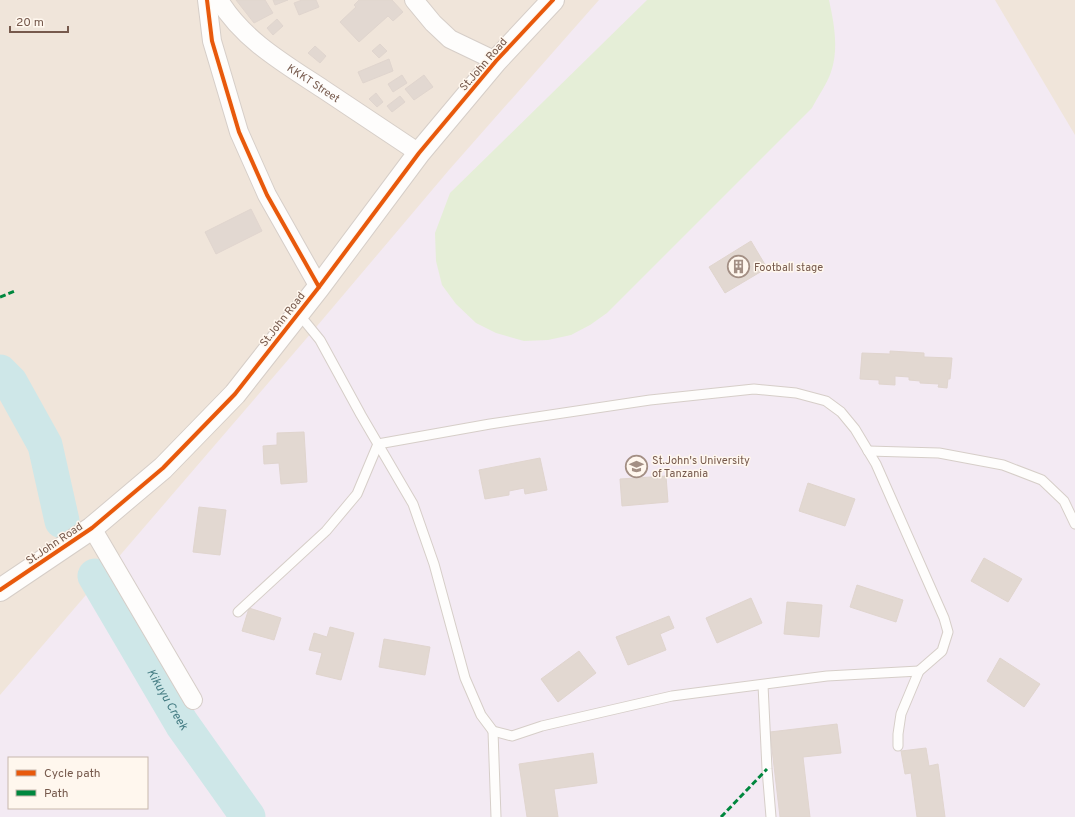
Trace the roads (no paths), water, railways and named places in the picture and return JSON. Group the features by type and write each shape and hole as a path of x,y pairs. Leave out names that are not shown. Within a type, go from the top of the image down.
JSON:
{"street":[{"path":"207,0 212,41 239,132 267,195 319,287"},
{"name":"KKKT Street","path":"219,0 224,9 247,36 276,58 419,153"},
{"path":"414,0 433,23 450,39 496,61"},
{"name":"St.John Road","path":"0,590 92,528 163,468 234,394 319,287 419,153 496,61 553,0"},
{"path":"92,528 193,700"}],"lane":[{"path":"298,313 320,340 413,504 434,564 465,678 481,715 493,731 496,817"},
{"path":"378,444 490,424 643,401 754,389 796,393 826,401 841,412 855,429 876,464 944,618 948,632 942,651 919,671 901,714 898,746"},
{"path":"238,612 326,531 356,494 378,444"},
{"path":"868,451 939,453 1003,465 1042,480 1064,501 1075,524"},
{"path":"493,731 512,736 542,726 672,696 827,676 919,671"},
{"path":"763,685 771,817"}],"waterway":[{"name":"Kikuyu Creek","path":"0,372 10,382 45,445 62,521"},
{"name":"Kikuyu Creek","path":"95,576 182,724 248,817"}],"place":[{"name":"Football stage","path":"738,267"},
{"name":"St.John's University of Tanzania","path":"636,466"}]}
